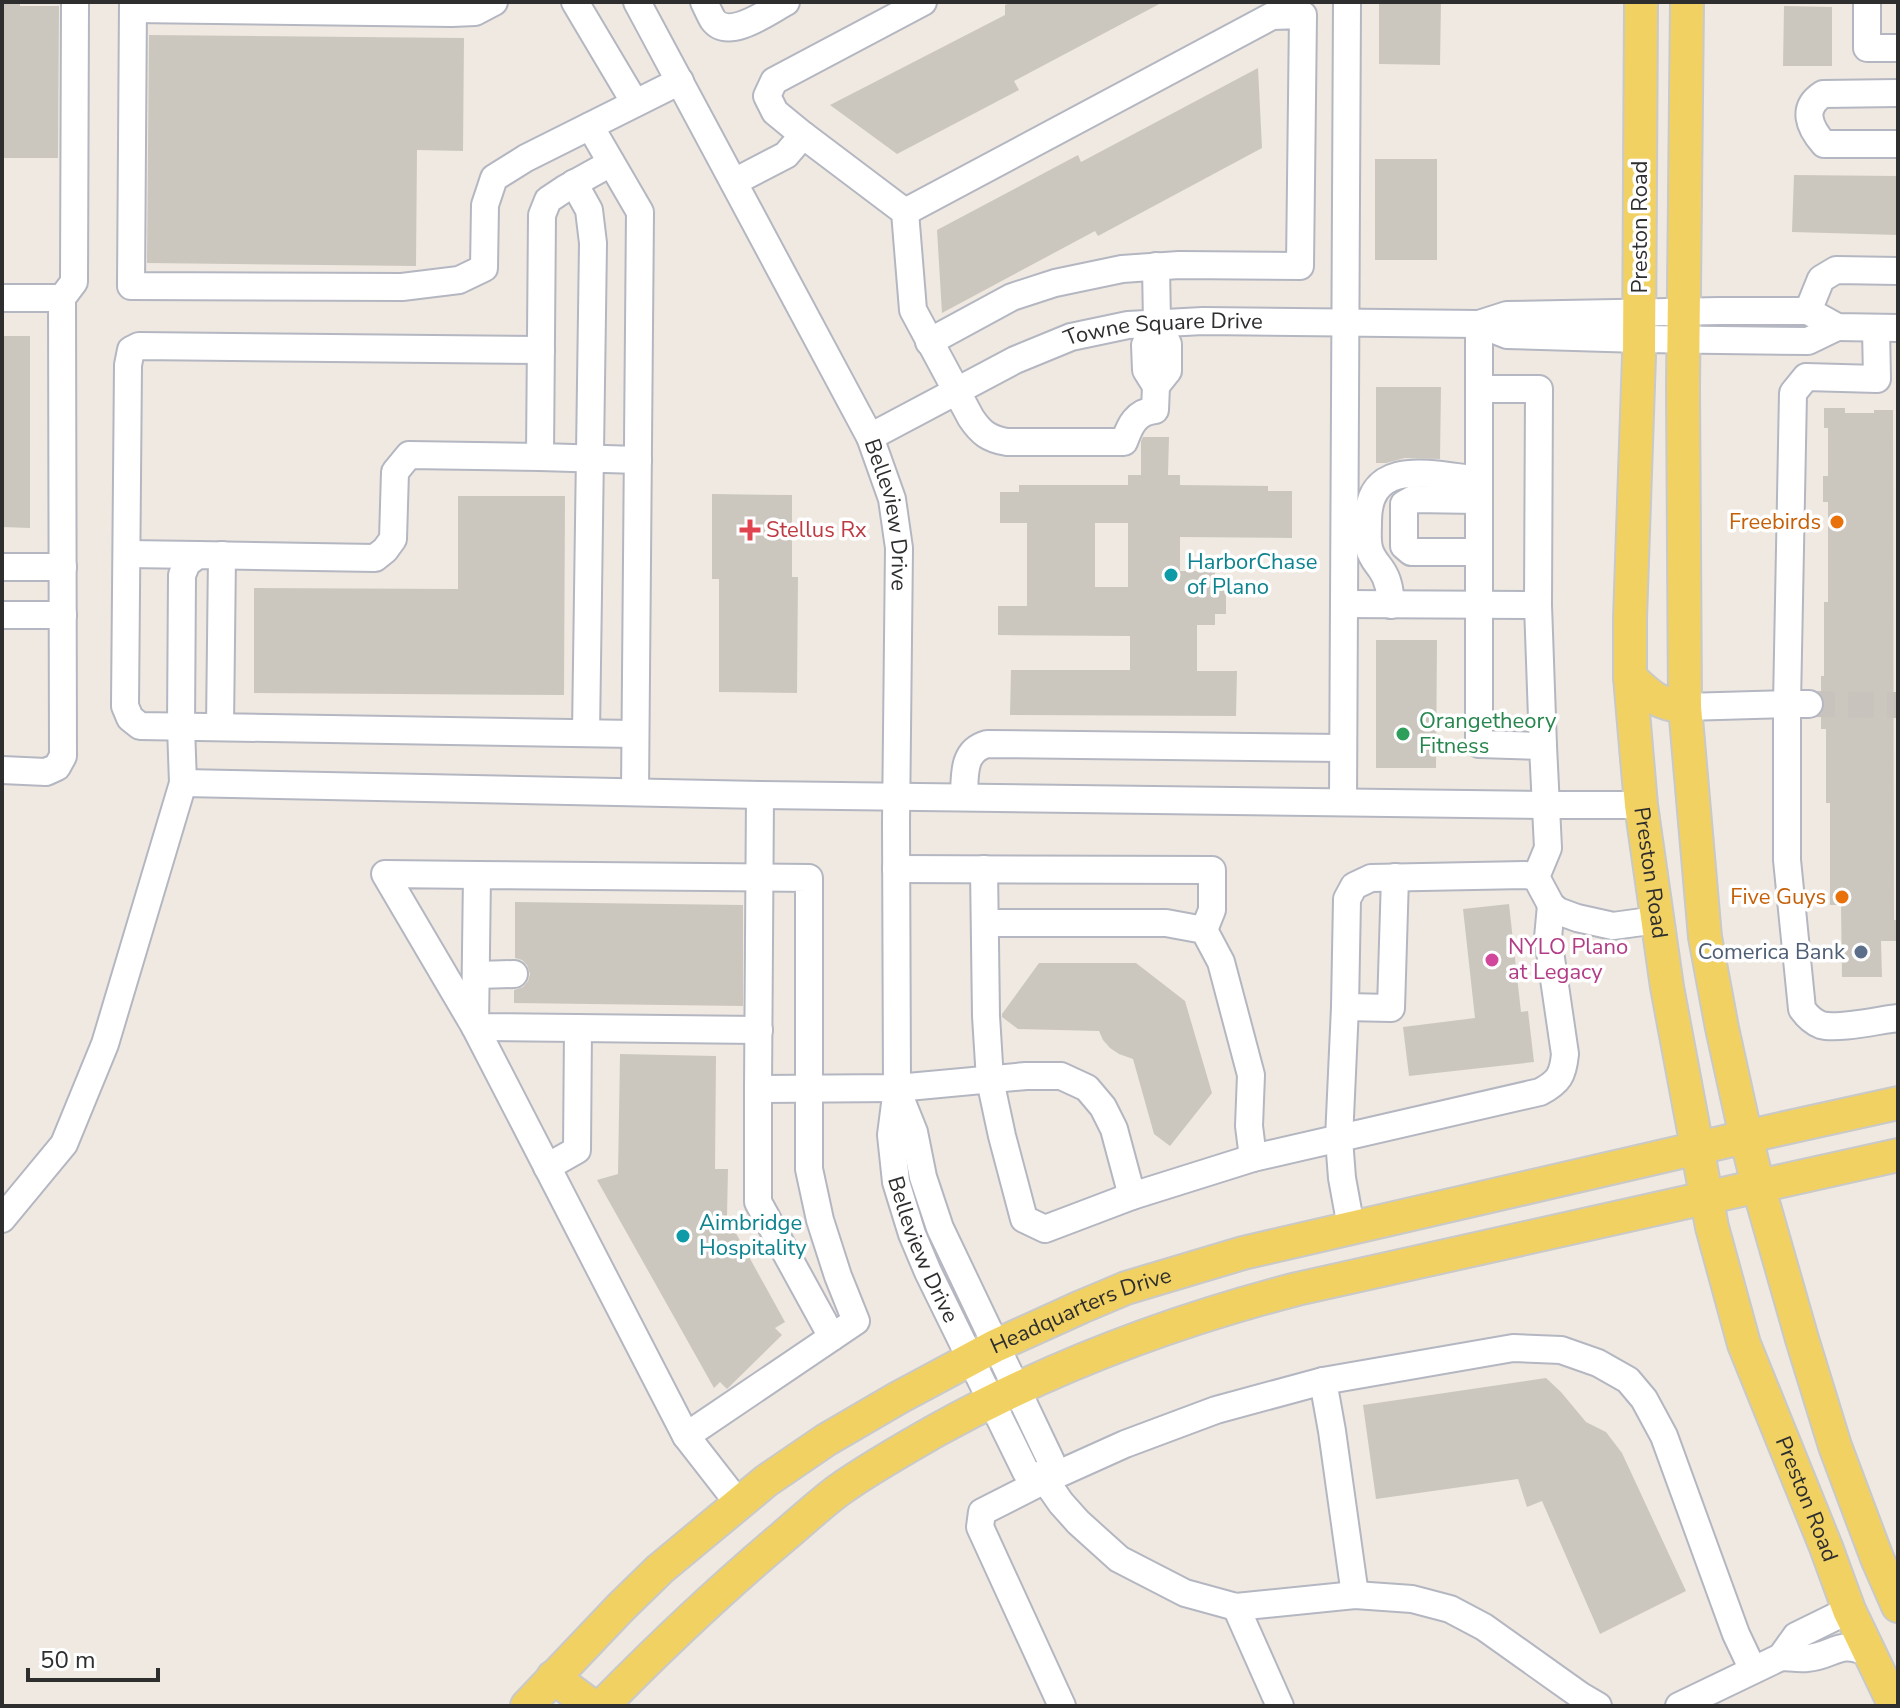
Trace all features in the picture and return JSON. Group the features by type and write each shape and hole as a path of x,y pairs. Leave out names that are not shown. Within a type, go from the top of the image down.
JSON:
{"main road":[{"name":"Preston Road","path":"1641,2 1640,325 1630,677 1641,805 1657,920 1712,1227 1744,1344 1849,1610 1895,1706"},
{"name":"Preston Road","path":"1687,2 1683,326 1685,707 1705,937 1746,1137 1820,1402 1887,1554 1898,1606"},
{"path":"1630,677 1650,696 1666,705 1685,707"},
{"name":"Headquarters Drive","path":"527,1706 660,1569 766,1481 826,1440 982,1352 1126,1288 1243,1253 1351,1227 1898,1103"},
{"name":"Headquarters Drive","path":"602,1706 720,1592 838,1491 894,1454 1003,1394 1104,1350 1210,1313 1297,1289 1898,1155"},
{"path":"1351,1227 1363,1274"},
{"path":"1826,1547 1862,1559 1887,1554"},
{"path":"1849,1610 1873,1613 1898,1625"},
{"path":"553,1677 592,1706"}],"street":[{"path":"2,770 46,772 57,767 63,756 62,298 74,282 75,2"},
{"path":"494,2 475,12 452,8 133,6 131,286 402,287 459,280 484,268 485,205 494,178 526,158 680,81"},
{"path":"575,2 635,103"},
{"name":"Belleview Drive","path":"637,2 870,437 892,499 899,548 897,1088 914,1132 923,1177 940,1228 982,1352 1003,1394 1026,1472 1045,1480 1078,1522 1119,1559 1185,1593 1236,1607"},
{"path":"704,2 714,21 721,27 732,28 746,24 786,2"},
{"path":"923,2 774,81 767,96 775,112 905,212 913,310 980,432 994,440 1007,442 1124,442 1130,424 1144,411 1155,410 1156,386 1168,371 1168,344 1157,323 1156,266"},
{"path":"1343,802 1347,2"},
{"path":"1867,2 1867,93"},
{"path":"905,212 1272,16 1304,9 1300,266 1156,266 1122,269 1012,297 929,342"},
{"path":"1867,48 1898,48"},
{"path":"1898,93 1823,94 1814,100 1809,116 1813,132 1824,144 1898,144"},
{"path":"590,126 640,212 635,792"},
{"path":"734,182 786,155 803,135"},
{"path":"540,457 542,215 548,200 611,163"},
{"path":"574,183 589,210 593,243 586,733"},
{"path":"1808,311 1821,279 1836,270 1898,271"},
{"path":"2,298 62,298"},
{"name":"Towne Square Drive","path":"1683,326 1808,311 1837,327"},
{"name":"Towne Square Drive","path":"870,437 1015,360 1071,337 1128,325 1203,321 1479,324 1507,315 1586,315 1640,325 1683,326 1808,341 1837,327 1887,328"},
{"path":"1479,324 1479,744 1543,746"},
{"path":"1887,328 1888,380 1806,377 1793,393 1798,704 1787,860 1802,1009 1810,1019 1821,1025 1898,1018"},
{"path":"541,350 139,346 131,350 128,365 125,706 130,718 140,726 635,734"},
{"path":"1479,389 1539,389 1538,605 1548,848 1536,877"},
{"path":"127,554 375,558 393,539 395,472 409,455 638,460"},
{"path":"1391,605 1389,584 1383,570 1372,558 1368,545 1367,513 1371,495 1392,476 1407,474 1428,475 1479,490"},
{"path":"1479,490 1413,499 1404,504 1404,546 1411,552 1479,552"},
{"path":"4,1216 64,1144 105,1044 183,783 182,575 187,563 210,555"},
{"path":"210,555 220,727"},
{"path":"2,567 63,567"},
{"path":"1344,604 1538,605"},
{"path":"2,615 63,615"},
{"path":"1685,707 1798,704"},
{"path":"964,797 965,767 970,754 987,744 1343,748"},
{"path":"183,783 760,795 1641,805"},
{"path":"760,795 758,1202 832,1337"},
{"path":"896,869 1212,870 1212,910 1204,930 1221,962 1251,1075 1249,1126 1253,1158"},
{"path":"984,869 990,1080 1024,1219 1045,1229 1132,1196 1253,1158 1540,1092 1554,1085 1564,1070 1565,1054 1548,938 1551,905"},
{"path":"686,1436 856,1321 820,1220 809,1169 809,878 385,874 475,1027 686,1436 739,1504"},
{"path":"475,1027 477,875"},
{"path":"1345,1007 1391,1008 1395,877"},
{"path":"1351,1227 1339,1139 1347,899 1354,886 1371,878 1536,877"},
{"path":"1536,877 1551,905 1577,918 1613,926 1657,920"},
{"path":"985,923 1166,923 1204,930"},
{"path":"477,975 514,974"},
{"path":"475,1027 759,1030"},
{"path":"547,1167 577,1150 578,1028"},
{"path":"758,1089 897,1088 1026,1076 1061,1076 1087,1088 1103,1107 1114,1129 1132,1196"},
{"path":"1062,1706 980,1527 982,1512 1125,1444 1216,1410 1323,1381 1513,1348 1561,1350 1598,1363 1628,1380 1644,1399 1664,1436 1736,1634 1753,1670"},
{"path":"1323,1381 1355,1595"},
{"path":"1280,1706 1236,1607 1355,1595 1412,1599 1450,1609 1484,1627 1598,1706"},
{"path":"1781,1657 1796,1636 1849,1610"},
{"path":"1679,1706 1781,1657 1808,1658 1840,1647 1854,1647 1868,1653"}],"building":[{"path":"2,2 20,2 20,6 59,6 58,158 2,158"},
{"path":"1012,2 1163,2 1014,81 1019,90 897,154 830,105 1005,15 1005,5"},
{"path":"1379,2 1441,2 1440,65 1379,64"},
{"path":"1784,6 1832,7 1832,66 1783,66"},
{"path":"149,35 464,38 463,151 417,150 416,266 147,263"},
{"path":"1258,68 1262,148 1098,236 1095,231 942,313 937,230 1078,155 1081,162"},
{"path":"1375,159 1437,159 1437,260 1375,260"},
{"path":"1794,175 1898,176 1898,235 1792,232"},
{"path":"2,336 30,336 30,528 2,527"},
{"path":"1376,387 1441,387 1440,459 1405,458 1376,463"},
{"path":"1824,408 1845,408 1845,413 1893,410 1894,920 1898,920 1898,941 1881,941 1882,977 1842,977 1841,905 1830,905 1830,803 1826,803 1826,729 1821,729 1821,714 1825,705 1821,694 1821,676 1824,676 1824,602 1828,602 1828,502 1823,502 1823,476 1828,476 1828,428 1824,428"},
{"name":"HarborChase of Plano","path":"1143,437 1169,437 1168,475 1180,475 1180,485 1268,486 1268,491 1292,491 1292,538 1180,537 1180,571 1215,571 1215,579 1226,580 1226,614 1215,614 1215,625 1197,625 1197,671 1237,671 1236,716 1010,715 1011,670 1130,670 1130,636 998,635 998,606 1027,606 1027,523 1000,523 1000,492 1019,492 1019,485 1128,485 1128,475 1141,475","holes":["1095,523 1128,523 1128,587 1095,587"]},
{"path":"712,494 792,495 792,577 798,577 797,693 719,692 719,579 712,579"},
{"path":"458,496 565,496 564,695 254,693 254,588 458,589"},
{"path":"1376,640 1437,640 1436,768 1376,768"},
{"path":"515,902 743,905 743,1006 514,1003 514,990 523,987 530,974 527,965 515,958"},
{"name":"NYLO Plano at Legacy","path":"1509,904 1521,1012 1528,1011 1534,1062 1409,1076 1403,1027 1475,1018 1463,909"},
{"path":"1039,963 1136,963 1185,1001 1212,1093 1170,1146 1154,1134 1133,1059 1110,1048 1099,1031 1018,1029 1002,1017"},
{"name":"Aimbridge Hospitality","path":"620,1054 716,1056 715,1169 728,1169 727,1217 785,1322 775,1328 782,1335 727,1389 720,1382 714,1388 597,1180 618,1174"},
{"path":"1546,1378 1586,1422 1606,1432 1622,1453 1686,1591 1600,1634 1542,1501 1527,1507 1518,1479 1376,1499 1363,1405"}],"tunnel":[{"path":"1809,704 1898,705"}],"place":[{"name":"Freebirds","path":"1837,522"},
{"name":"Stellus Rx","path":"750,530"},
{"name":"HarborChase of Plano","path":"1171,575"},
{"name":"Orangetheory Fitness","path":"1403,734"},
{"name":"Five Guys","path":"1842,897"},
{"name":"Comerica Bank","path":"1861,952"},
{"name":"NYLO Plano at Legacy","path":"1492,960"},
{"name":"Aimbridge Hospitality","path":"683,1236"}]}
